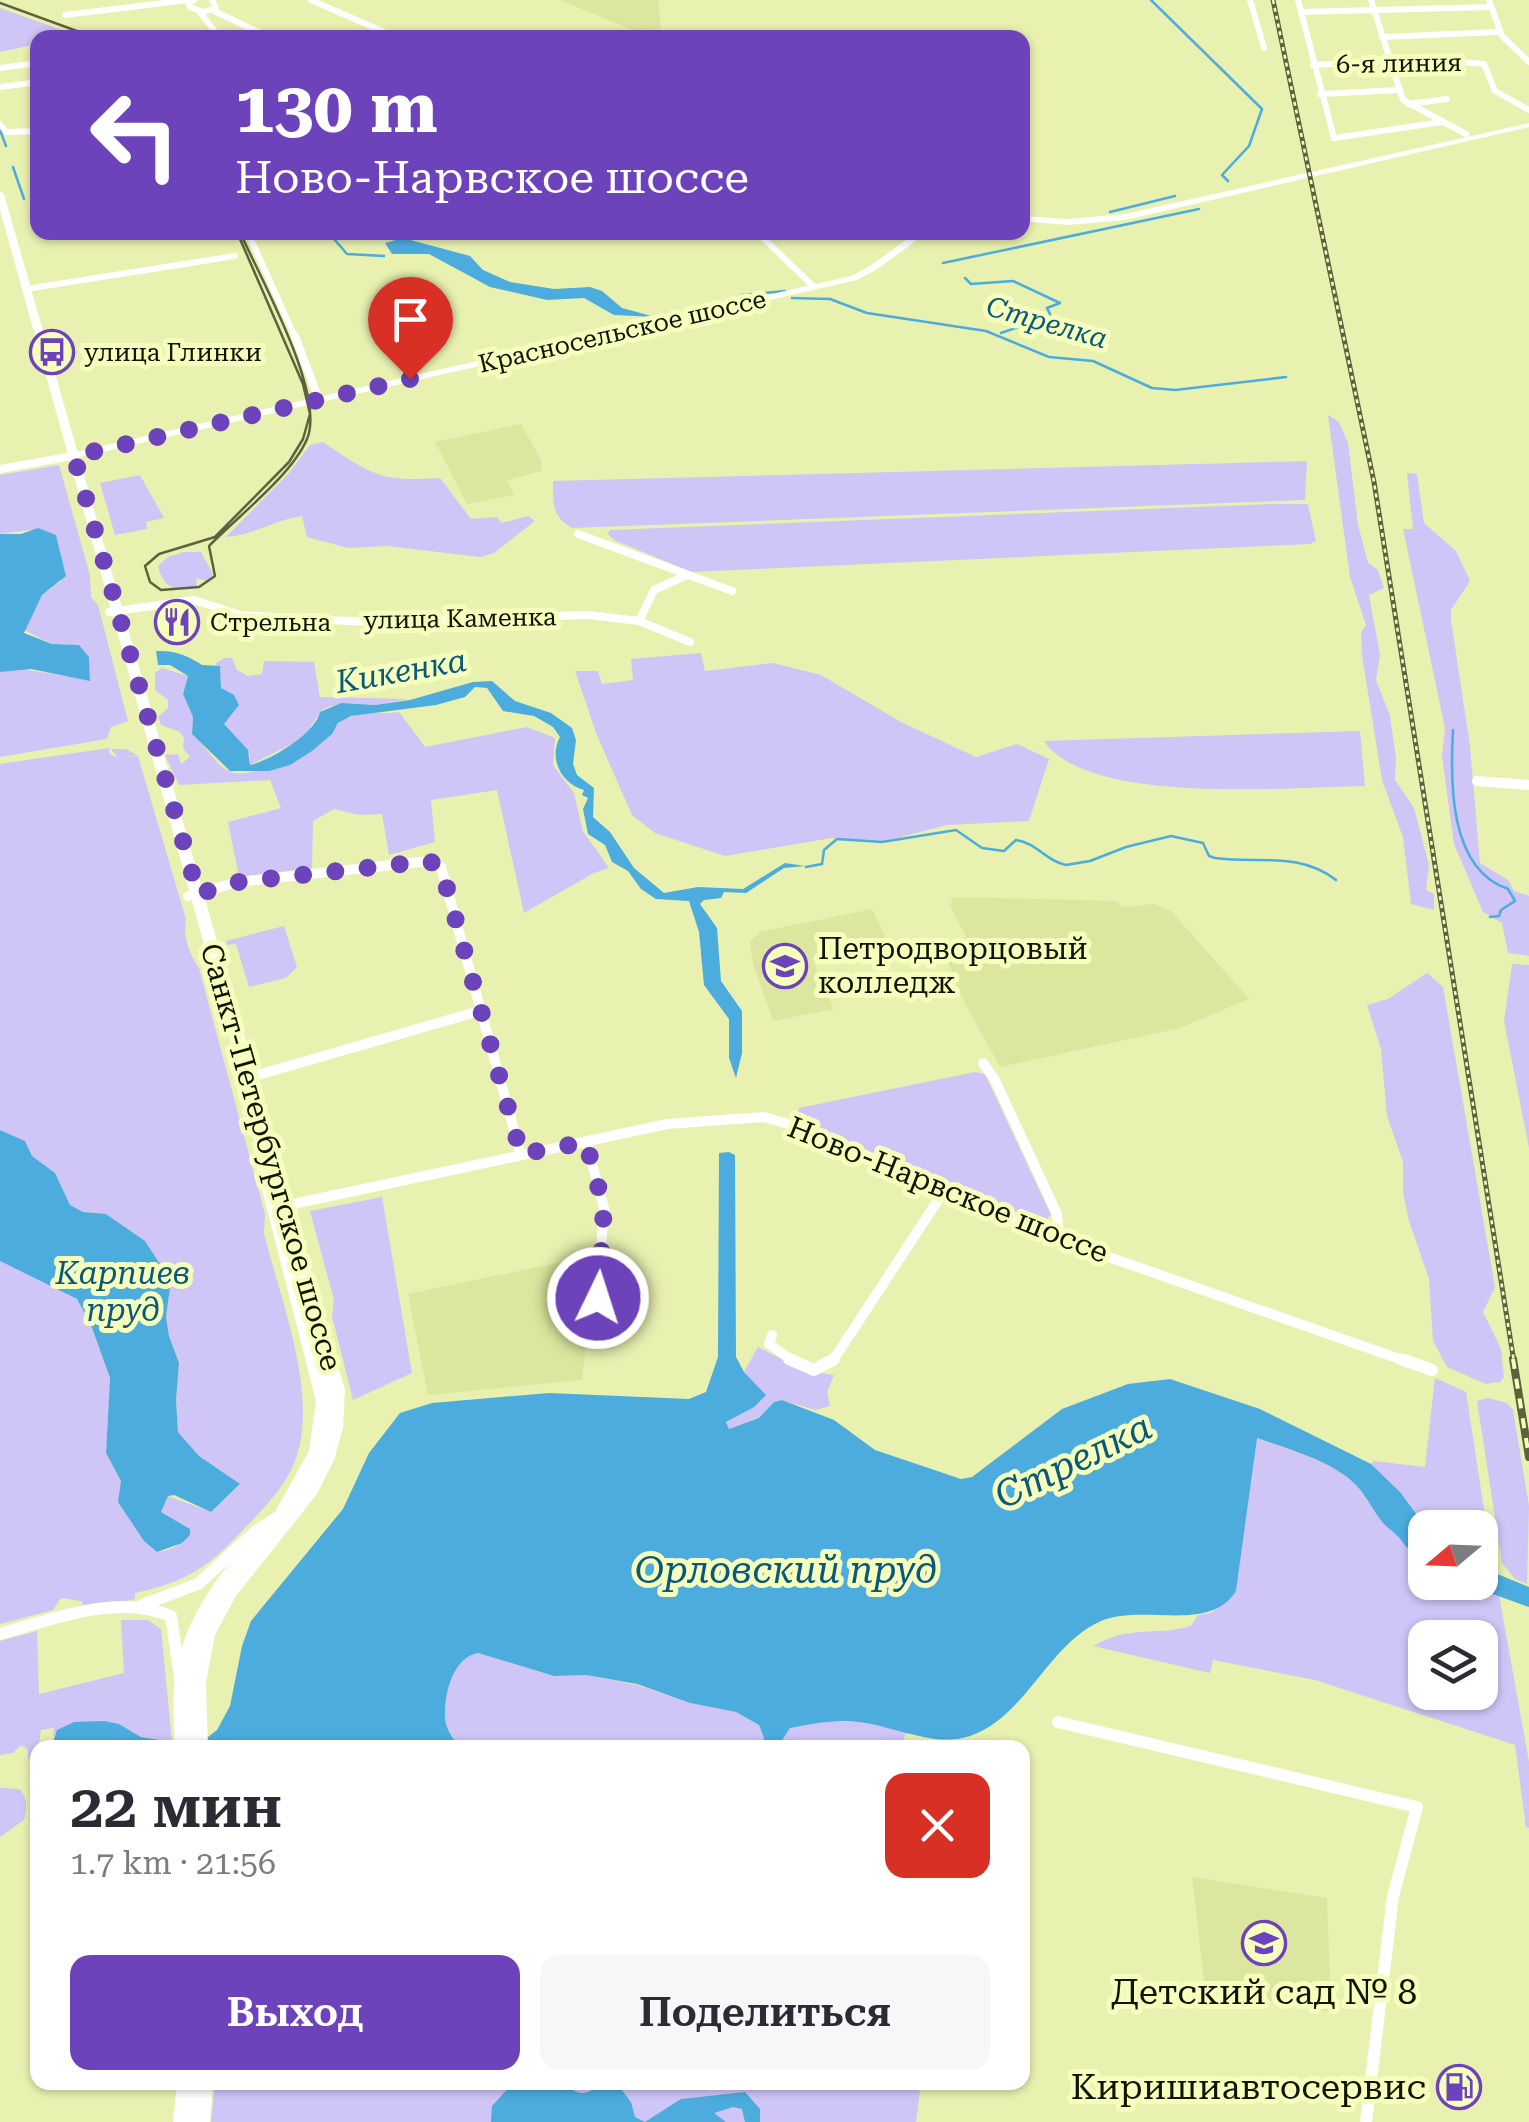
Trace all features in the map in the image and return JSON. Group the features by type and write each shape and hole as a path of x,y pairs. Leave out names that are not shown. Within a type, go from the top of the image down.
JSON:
{"main road":[{"path":"1030,219 1068,222 1108,219 1529,125"},
{"name":"Санкт-Петербургское шоссе","path":"0,194 70,457"},
{"name":"Санкт-Петербургское шоссе","path":"0,218 281,1207 333,1374 336,1420 325,1462 308,1496 213,1618 197,1668 186,1740"},
{"name":"Красносельское шоссе","path":"70,457 814,287 871,270 911,240"},
{"name":"Санкт-Петербургское шоссе","path":"195,1740 182,1687 186,1658 201,1616 281,1515 310,1471 325,1416 323,1386 281,1207"},
{"path":"184,2122 187,2090"},
{"path":"199,2122 201,2090"}],"street":[{"path":"65,15 191,0 189,5 214,30"},
{"path":"212,0 216,6 212,10"},
{"path":"310,0 379,30"},
{"path":"1250,0 1264,48"},
{"path":"1298,0 1334,138 1442,122"},
{"path":"1370,0 1407,104 1466,134"},
{"path":"1301,12 1490,4 1498,32 1510,48 1529,62"},
{"path":"200,12 212,10 254,30"},
{"path":"1382,37 1498,32"},
{"name":"6-я линия","path":"1313,65 1391,61 1484,64 1494,91 1529,110"},
{"path":"0,68 30,64"},
{"path":"0,87 30,83"},
{"path":"1320,94 1399,90"},
{"path":"1407,104 1447,98"},
{"path":"0,124 6,132 30,130"},
{"path":"251,240 297,340 319,400"},
{"path":"765,240 814,287"},
{"path":"26,289 234,256"},
{"path":"0,468 70,457"},
{"path":"578,534 732,591"},
{"path":"639,621 654,590 686,576"},
{"name":"улица Каменка","path":"113,611 194,600 240,615 265,618 408,623 589,614 639,621 690,642"},
{"path":"1477,781 1529,784"},
{"path":"193,895 238,882 429,861 441,867 521,1154"},
{"path":"245,1078 482,1010"},
{"path":"982,1062 996,1080 1057,1214 1059,1238"},
{"name":"Ново-Нарвское шоссе","path":"281,1207 668,1124 764,1117 799,1127 1059,1238 1432,1370"},
{"path":"586,1142 604,1208 596,1321"},
{"path":"772,1334 769,1344 786,1358 814,1370 831,1364 944,1192"},
{"path":"0,1634 82,1614 142,1605 198,1584 256,1531 281,1515"},
{"path":"142,1605 170,1616 182,1687"},
{"path":"1058,1722 1417,1806 1393,1896 1366,2122"}],"shaded area":[{"path":"560,0 658,0 661,29 633,30"},
{"path":"0,8 62,30 30,30 30,46 0,52"},
{"path":"1328,415 1339,422 1348,443 1358,525 1368,563 1378,570 1384,588 1369,595 1380,655 1376,680 1390,716 1395,780 1414,808 1429,865 1426,890 1434,894 1434,910 1411,904 1403,837 1382,780 1362,655 1361,632 1366,625 1350,577"},
{"path":"521,424 542,462 541,471 507,480 514,495 467,504 435,442"},
{"path":"323,442 377,474 403,479 440,478 471,519 497,517 502,523 528,516 535,521 494,553 480,557 388,546 348,548 307,537 302,516 226,537 289,473 310,445"},
{"path":"1307,461 1305,500 572,528 557,514 553,496 553,481"},
{"path":"59,465 90,575 91,597 98,605 128,721 111,727 107,739 0,757 0,672 22,669 90,680 89,657 79,645 52,644 24,630 42,595 60,582 65,572 56,535 30,530 0,534 0,475"},
{"path":"1407,473 1417,474 1424,523 1456,551 1470,581 1451,610 1451,620 1470,746 1480,863 1508,880 1514,891 1529,896 1529,956 1508,953 1502,923 1483,912 1454,844 1442,756 1445,728 1403,529 1413,529"},
{"path":"140,475 164,518 146,522 147,529 115,535 100,483"},
{"path":"1308,504 1316,541 691,572 614,540 607,533 610,530"},
{"path":"201,552 213,574 207,581 196,578 197,586 182,588 163,579 158,566 168,557"},
{"path":"701,653 705,671 773,663 821,675 901,722 976,757 1017,744 1049,759 1029,821 947,825 885,841 832,838 725,856 655,833 632,815 596,733 575,671 598,671 602,684 633,680 631,659"},
{"path":"232,658 237,670 248,676 262,674 264,661 314,662 320,697 408,699 375,705 341,703 323,709 302,739 250,765 250,755 224,724 239,705 221,688 220,669 215,664"},
{"path":"162,668 188,676 183,694 193,717 192,734 231,772 253,771 282,760 332,734 344,720 361,714 399,712 425,747 527,727 555,738 553,765 574,793 583,831 609,868 524,913 497,790 431,800 435,842 389,855 382,814 359,815 334,809 313,821 312,868 239,877 228,822 281,808 270,780 179,785 165,755 178,754 181,764 190,757 183,748 180,732 161,725 158,717 168,708 168,700 155,690 155,673"},
{"path":"1360,731 1365,786 1289,789 1193,788 1102,776 1067,762 1044,741"},
{"path":"109,748 110,754 118,758 111,749 126,749 137,755 120,758 138,756 186,919 188,945 199,968 265,1214 264,1233 301,1381 301,1440 293,1466 272,1499 196,1571 135,1593 135,1599 86,1609 81,1601 61,1598 53,1610 0,1624 0,1261 77,1299 91,1325 110,1378 106,1453 121,1481 119,1502 144,1541 157,1552 163,1551 177,1545 190,1529 161,1512 168,1496 211,1512 240,1485 199,1456 178,1432 179,1363 166,1317 171,1281 145,1241 106,1214 83,1212 70,1205 55,1173 32,1156 25,1141 0,1130 0,764"},
{"path":"953,897 1116,901 1123,907 1154,904 1172,912 1249,999 1180,1028 1000,1067 961,996 941,943 966,937 950,906"},
{"name":"Петродворцовый колледж","path":"872,909 888,943 812,958 834,1009 773,1021 753,964 750,941 760,932"},
{"path":"284,926 297,967 286,978 249,987 236,944 227,945 226,941"},
{"path":"1512,964 1529,965 1529,1148 1504,1021"},
{"path":"1427,973 1443,987 1495,1287 1483,1312 1501,1349 1504,1377 1500,1382 1486,1384 1447,1367 1433,1341 1429,1279 1409,1221 1403,1193 1403,1162 1387,1116 1381,1049 1367,1005 1388,999"},
{"path":"975,1072 985,1074 1051,1215 1043,1223 797,1121 799,1108"},
{"path":"382,1197 412,1373 353,1400 332,1316 334,1300 310,1211"},
{"path":"595,1255 582,1380 428,1395 408,1294"},
{"path":"758,1347 805,1371 834,1375 827,1392 830,1406 815,1410 782,1400 774,1402 759,1418 729,1429 726,1423 765,1395 744,1372"},
{"path":"1435,1378 1466,1392 1484,1510 1413,1510 1371,1464 1374,1461 1425,1467"},
{"path":"1488,1398 1507,1403 1513,1410 1529,1506 1527,1584 1515,1579 1502,1563 1498,1510 1494,1510 1477,1401"},
{"path":"1256,1438 1310,1457 1347,1477 1408,1548 1408,1600 1498,1600 1499,1595 1529,1762 1529,1828 1515,1745 1315,1680 1213,1660 1210,1673 1093,1646 1119,1635 1191,1626 1198,1615 1211,1613 1236,1591"},
{"path":"121,1620 148,1620 161,1629 172,1740 141,1737 119,1724 74,1722 53,1736 54,1728 41,1730 39,1740 30,1740 30,1758 21,1745 13,1753 0,1755 0,1641 37,1631 39,1694 124,1673"},
{"path":"478,1653 554,1676 586,1675 637,1685 690,1703 736,1712 759,1725 764,1738 454,1740 446,1724 446,1700 451,1679 469,1656"},
{"path":"828,1721 906,1731 904,1740 783,1740 790,1728"},
{"path":"0,1788 20,1789 26,1807 24,1820 0,1837"},
{"name":"Детский сад № 8","path":"1192,1877 1327,1898 1331,2012 1205,1989"},
{"path":"214,2090 920,2090 916,2122 211,2122"}],"water":[{"path":"410,240 470,256 483,270 510,282 554,289 590,287 602,291 622,308 655,317 614,315 584,298 547,300 490,287 429,254 392,254 385,243"},
{"path":"38,528 56,535 66,576 42,595 24,633 52,644 79,645 89,657 90,681 31,669 0,672 0,534 21,534"},
{"path":"156,651 181,654 202,665 220,666 221,688 234,695 239,705 224,724 248,750 250,765 291,745 310,729 320,712 341,703 375,705 410,700 473,682 492,681 515,701 551,713 572,728 577,775 594,788 593,817 610,832 634,868 664,893 698,887 743,889 785,863 805,866 784,868 746,893 724,892 721,898 700,904 717,928 721,981 742,1011 742,1053 736,1078 729,1058 729,1019 704,985 699,932 689,901 656,899 641,889 628,871 612,862 605,845 588,834 583,809 588,798 559,770 556,754 560,737 553,727 534,716 503,711 487,688 475,687 465,697 436,705 351,716 290,765 269,771 230,771 192,734 193,717 183,694 188,676 170,665 158,665"},
{"name":"Карпиев пруд","path":"0,1130 25,1141 32,1156 55,1173 70,1205 83,1212 106,1214 145,1241 171,1281 166,1317 179,1363 178,1432 199,1456 240,1484 211,1512 174,1495 168,1496 161,1512 190,1529 182,1543 157,1552 144,1541 118,1502 121,1481 106,1453 110,1378 77,1299 0,1261"},
{"name":"Орловский пруд","path":"729,1152 735,1155 736,1357 744,1372 766,1395 754,1407 726,1422 729,1429 759,1418 774,1402 782,1400 834,1420 875,1450 961,1479 972,1477 1062,1409 1128,1384 1170,1379 1260,1409 1371,1464 1413,1510 1408,1510 1408,1548 1347,1477 1310,1457 1257,1438 1236,1591 1224,1604 1192,1615 1118,1616 1101,1621 1066,1646 1007,1713 970,1736 943,1739 849,1721 790,1728 782,1740 763,1740 759,1725 736,1712 690,1703 637,1684 586,1675 554,1676 478,1653 462,1662 451,1679 445,1709 446,1723 455,1740 188,1740 208,1737 217,1730 230,1706 251,1621 343,1509 369,1453 400,1413 432,1403 549,1393 689,1399 706,1392 718,1357 719,1153"},
{"path":"1498,1574 1529,1587 1529,1607 1498,1596"},
{"name":"Орловский пруд","path":"74,1722 119,1724 141,1737 161,1740 54,1740 57,1730"},
{"path":"507,2090 581,2093 622,2090 635,2117 645,2122 491,2122 492,2106"},
{"path":"745,2092 760,2109 760,2122 745,2122 742,2109 733,2107 714,2113 726,2122 645,2122 681,2099"}],"waterway":[{"path":"1151,0 1262,109 1249,146 1222,175 1228,181"},
{"path":"0,130 6,146"},
{"path":"13,167 24,199"},
{"path":"1110,212 1175,196"},
{"path":"943,263 1199,209"},
{"path":"335,240 347,254 384,256"},
{"path":"965,278 971,284 1013,281 1060,303 1047,308 1051,316 1001,333"},
{"name":"Стрелка","path":"742,295 785,291"},
{"name":"Стрелка","path":"792,298 830,299 867,313 986,331 1049,357 1093,361 1152,388 1175,390 1286,377"},
{"path":"1453,730 1454,798 1464,844 1474,863 1489,879 1508,889 1515,901 1501,910 1499,916 1490,917"},
{"name":"Кикенка","path":"806,867 822,864 824,850 837,839 882,842 956,830 982,848 1004,851 1016,840 1066,865 1171,836 1203,843 1209,856 1215,858 1293,862 1336,880"}],"tram line":[{"path":"0,3 74,30"},
{"path":"240,240 303,384 309,409"},
{"path":"244,240 288,336 309,409"},
{"path":"309,409 310,416"},
{"path":"309,409 310,416"},
{"path":"310,416 307,439 300,453 277,481 209,546 215,576 199,587 161,590 150,582 145,566 159,554 215,537 289,462 303,439 310,416"}],"railway":[{"path":"1273,0 1374,482 1514,1362"},
{"path":"1513,1359 1529,1457"}],"place":[{"name":"улица Глинки","path":"52,352"},
{"name":"Стрельна","path":"177,622"},
{"name":"Петродворцовый колледж","path":"785,966"},
{"name":"Детский сад № 8","path":"1264,1943"},
{"name":"Киришиавтосервис","path":"1459,2087"}],"route":[{"path":"410,379 74,456 198,894 238,882 429,861 441,867 521,1154 586,1142 604,1208 598,1298"}]}
